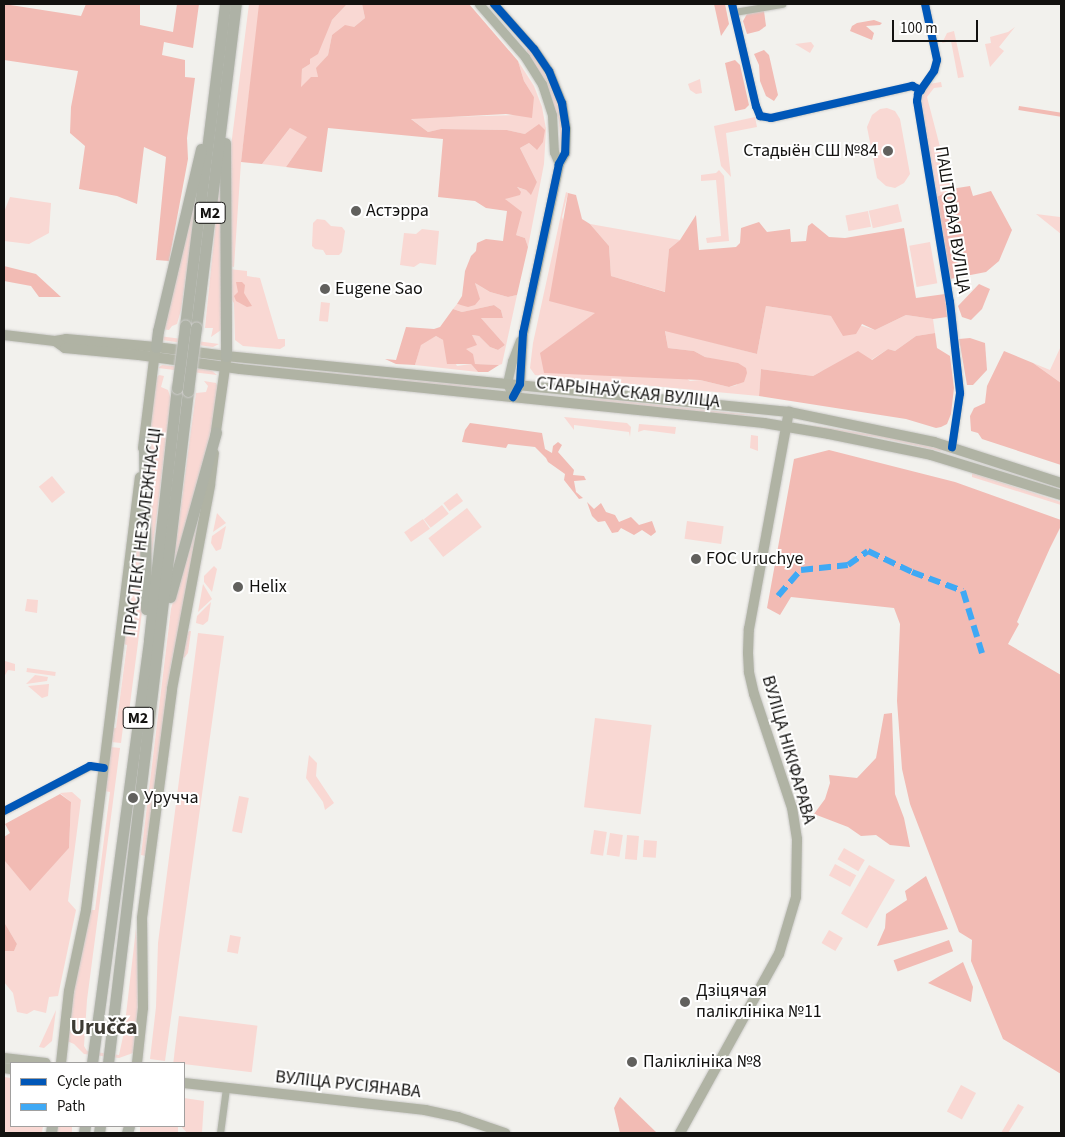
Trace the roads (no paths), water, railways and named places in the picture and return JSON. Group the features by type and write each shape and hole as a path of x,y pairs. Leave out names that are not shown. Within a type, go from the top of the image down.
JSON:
{"highway":[{"name":"ПРАСПЕКТ НЕЗАЛЕЖНАСЦІ","path":"108,1062 153,641 219,98 226,4"},
{"name":"ПРАСПЕКТ НЕЗАЛЕЖНАСЦІ","path":"219,98 236,4"},
{"path":"155,352 160,322 219,98"},
{"path":"219,98 226,361"},
{"path":"153,641 216,432"},
{"path":"144,441 153,641"},
{"name":"ПРАСПЕКТ НЕЗАЛЕЖНАСЦІ","path":"92,1062 153,641"}],"main road":[{"name":"СТАРЫНАЎСКАЯ ВУЛІЦА","path":"4,335 55,341 66,339 512,397 786,427 829,434 948,460 1061,495"},
{"path":"60,1062 68,996 86,910 120,649 155,352"},
{"name":"СТАРЫНАЎСКАЯ ВУЛІЦА","path":"226,361 520,384 789,412 952,447 1061,483"},
{"path":"137,1062 143,1008 141,927 172,689 210,485 226,361"},
{"name":"ВУЛІЦА НІКІФАРАВА","path":"680,1133 779,954 796,897 797,839 792,808 754,694 749,672 748,653 751,620 789,412"},
{"path":"948,460 952,447"},
{"path":"4,1058 38,1062"},
{"name":"ВУЛІЦА РУСІЯНАВА","path":"185,1083 425,1110 465,1119 506,1133"}],"street":[{"path":"479,4 525,57 542,84 551,109 554,152 559,164"},
{"path":"494,4 534,49 554,82 562,103 566,129 564,153 559,164 523,333 520,384 512,397"},
{"path":"732,4 760,116 771,118 912,86 921,90"},
{"path":"734,12 782,4"},
{"name":"ПАШТОВАЯ ВУЛІЦА","path":"925,4 937,60 934,71 921,90 917,103 950,302 960,393 952,447"},
{"path":"512,397 507,383 512,361 523,333"},
{"path":"4,811 90,766 104,768"},
{"path":"220,1133 226,1088"}],"place":[{"name":"Стадыён СШ №84","path":"888,151"},
{"name":"Астэрра","path":"356,211"},
{"name":"Eugene Sao","path":"325,289"},
{"name":"FOC Uruchye","path":"696,559"},
{"name":"Helix","path":"238,587"},
{"name":"Уручча","path":"133,798"},
{"name":"Дзіцячая паліклініка №11","path":"685,1002"},
{"name":"Паліклініка №8","path":"632,1062"}],"district":[{"name":"Uručča","path":"104,1028"}]}
